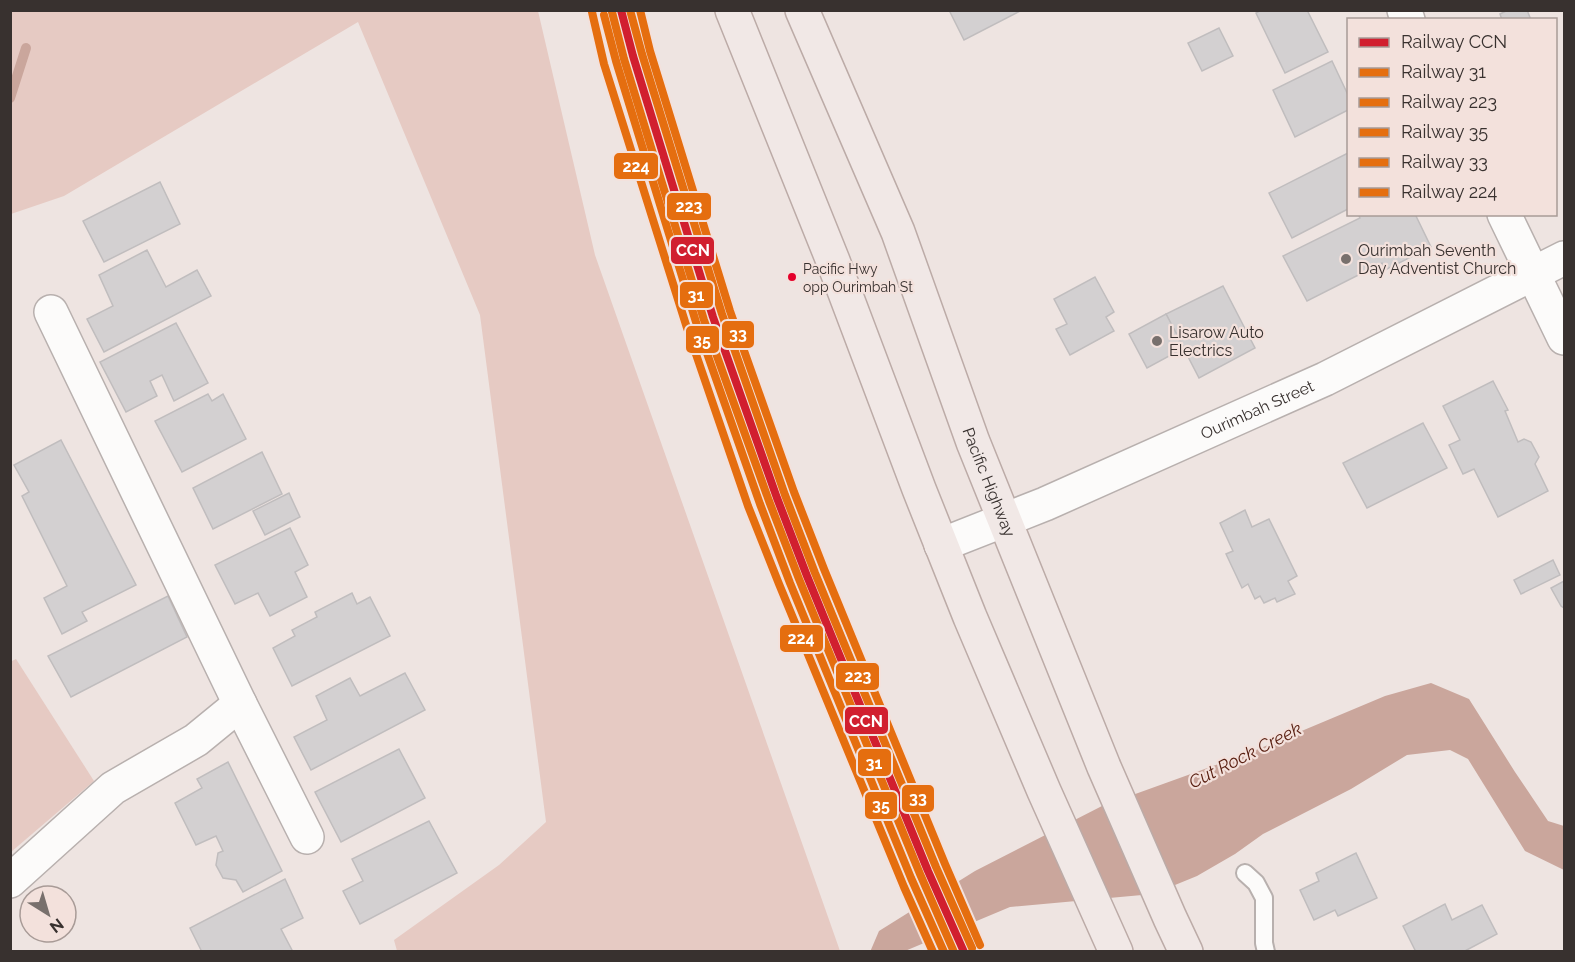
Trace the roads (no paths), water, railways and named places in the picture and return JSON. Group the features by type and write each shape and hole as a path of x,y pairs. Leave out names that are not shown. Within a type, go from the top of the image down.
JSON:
{"main road":[{"path":"732,10 833,261 970,617 1115,950"},
{"name":"Pacific Highway","path":"802,10 898,232 973,442 1104,766 1186,951"}],"street":[{"path":"1505,216 1564,338"},
{"name":"Ourimbah Street","path":"941,545 1055,500 1325,379 1564,258"},
{"path":"51,312 240,704 307,837"},
{"path":"11,881 113,788 196,740 240,704"}],"lane":[{"path":"1245,873 1256,883 1264,898 1266,951"}],"water":[{"name":"Cut Rock Creek","path":"1431,683 1469,699 1548,821 1564,826 1564,870 1525,851 1468,759 1450,750 1407,755 1351,789 1263,834 1235,854 1197,876 1153,894 1010,907 905,951 870,952 879,931 975,871 1102,806 1249,753 1385,696"}],"waterway":[{"path":"10,98 26,48"}],"rail line":[{"name":"CCN","path":"621,10 713,317 777,498 928,871 964,952"},
{"name":"223","path":"630,10 722,314 785,495 936,867 972,948"},
{"name":"33","path":"640,10 650,51 730,311 794,492 980,945"},
{"name":"224","path":"592,12 604,64 687,328 748,506 904,887 933,952"},
{"name":"31","path":"612,12 624,59 704,320 769,501 920,874 954,952"},
{"name":"35","path":"604,15 696,322 760,504 911,878 944,952"}],"place":[{"name":"Ourimbah Seventh Day Adventist Church","path":"1346,259"},
{"name":"Pacific Hwy opp Ourimbah St","path":"792,277"},
{"name":"Lisarow Auto Electrics","path":"1157,341"}]}
